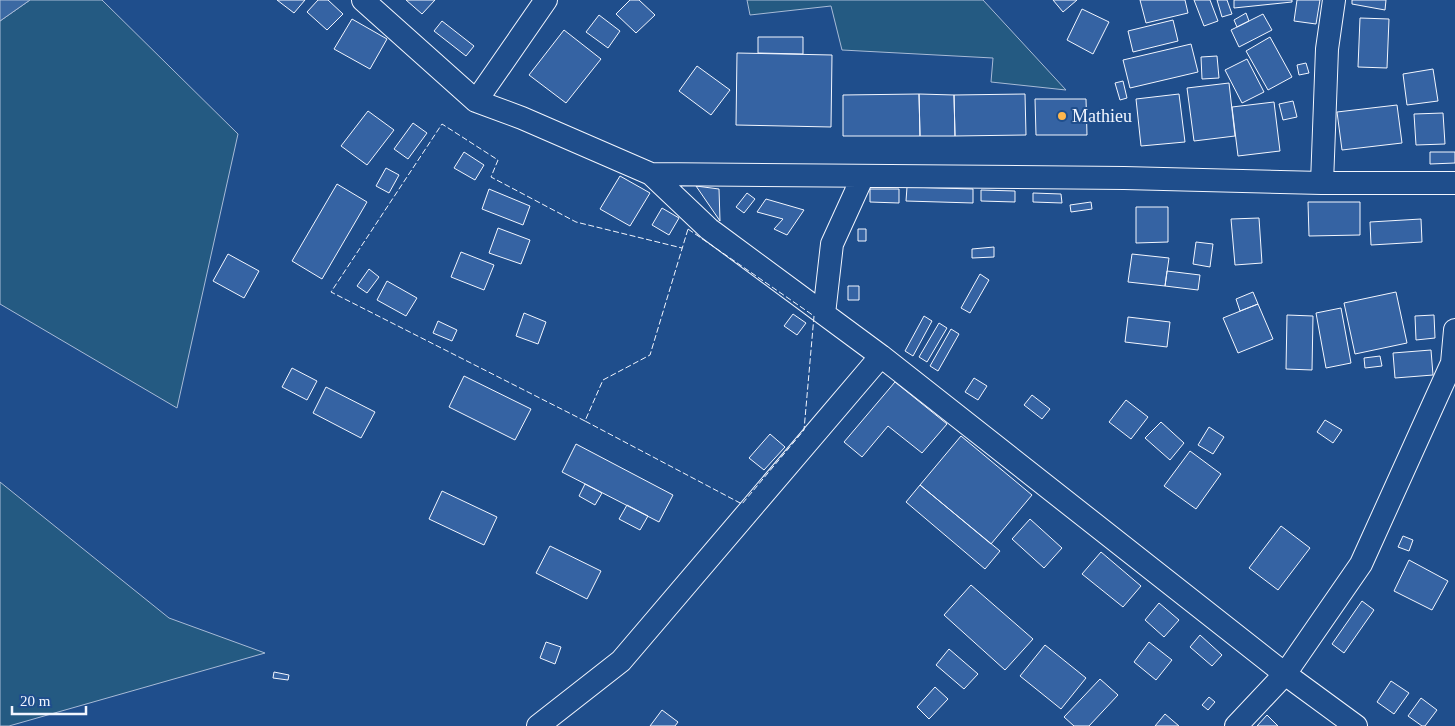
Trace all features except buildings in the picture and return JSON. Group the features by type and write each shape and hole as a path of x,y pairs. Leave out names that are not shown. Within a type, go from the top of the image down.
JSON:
{"street":[{"path":"363,0 476,101 522,118 651,174 709,229 881,356 1285,674 1356,726"},
{"path":"476,101 546,0"},
{"path":"1322,183 1327,49 1334,0"},
{"path":"651,174 1455,183"},
{"path":"824,314 832,244 863,176"},
{"path":"1236,726 1285,674 1361,564 1452,363 1455,330"},
{"path":"538,726 622,661 881,356"}],"shaded area":[{"path":"0,0 30,0 0,21"},
{"path":"30,0 102,0 238,134 177,408 0,304 0,21"},
{"path":"747,0 983,0 1066,90 991,82 993,58 842,50 831,6 750,15"},
{"path":"0,482 169,618 265,653 9,726 0,726"}],"fence":[{"path":"585,421 331,292 442,124 498,160 491,177 576,222 682,248"},
{"path":"688,229 814,316 804,430 742,504 585,421 603,380 650,355 688,229"}],"place":[{"name":"Mathieu","path":"1062,116"}]}
